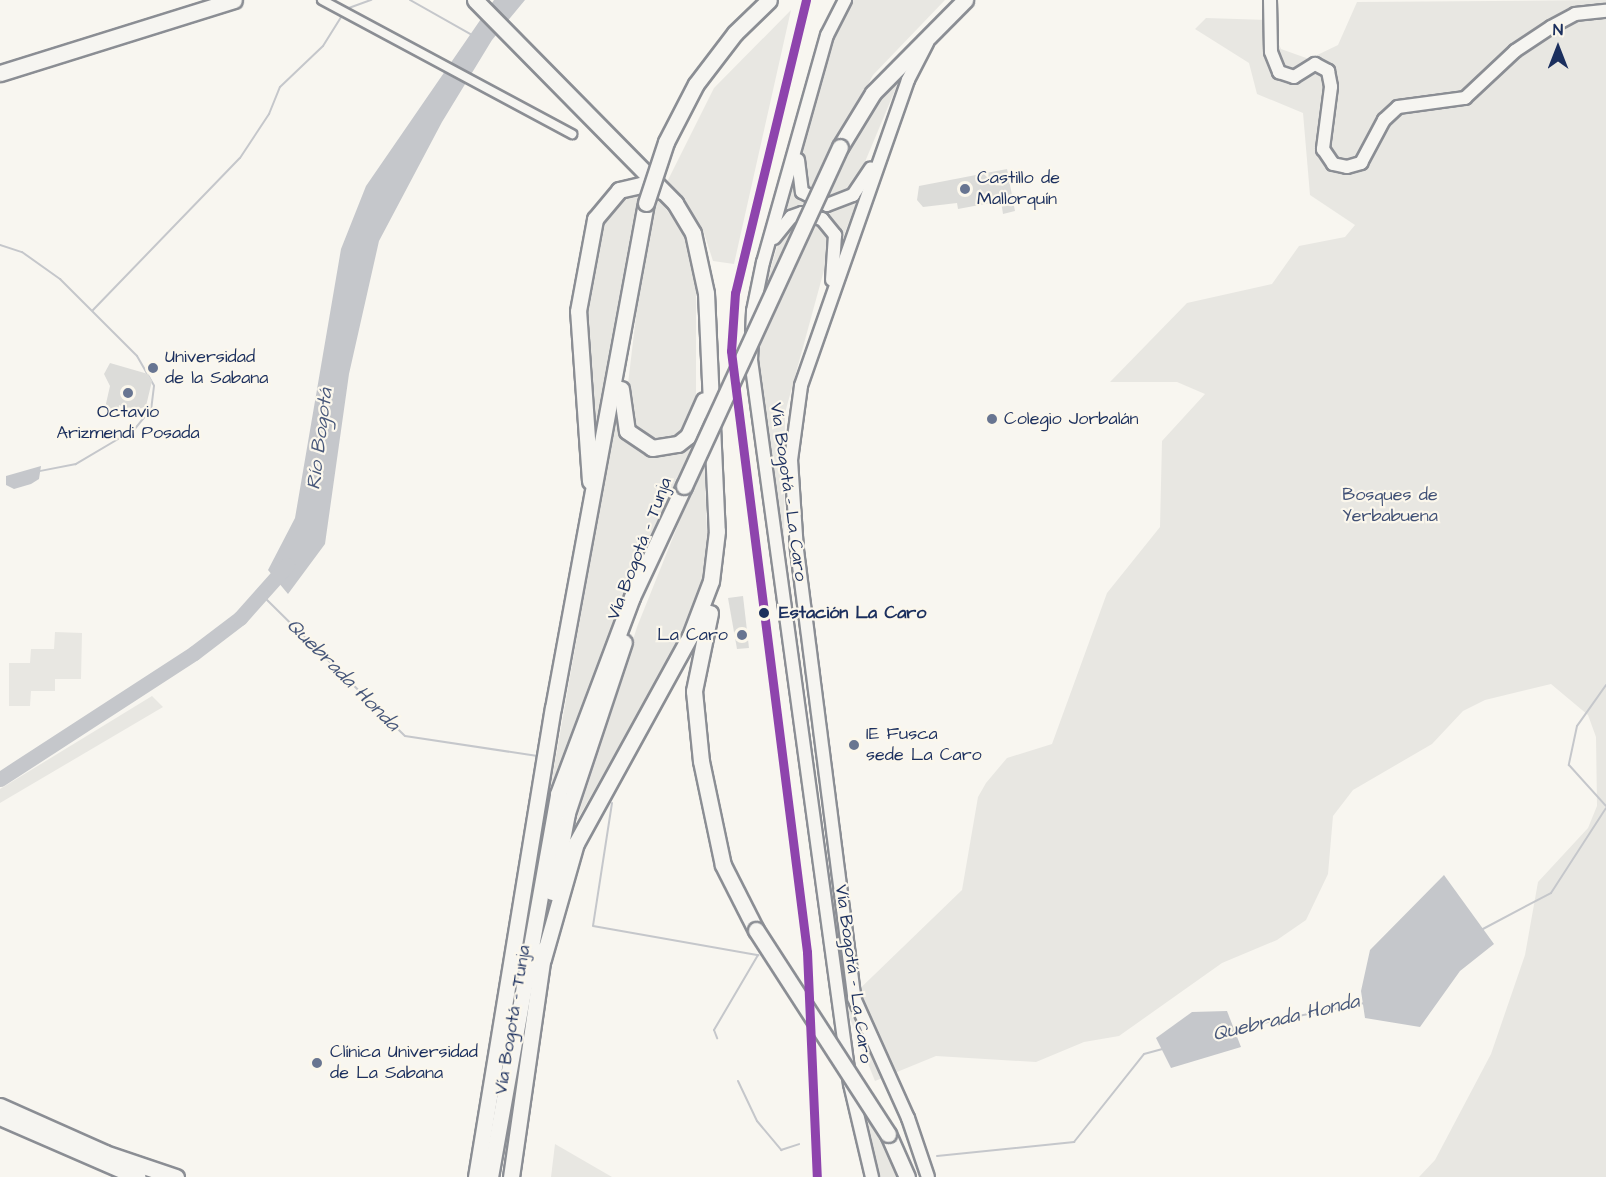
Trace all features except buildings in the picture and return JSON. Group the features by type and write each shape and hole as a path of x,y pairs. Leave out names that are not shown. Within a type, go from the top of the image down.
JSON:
{"highway":[{"path":"0,73 234,0"},
{"name":"Vía Bogotá - Tunja","path":"476,1177 580,566 646,203 666,141 696,84 735,33 768,0"},
{"name":"Vía Bogotá - Tunja","path":"511,1177 543,959 572,796 684,486 840,147 873,93 965,0"},
{"path":"476,1 665,192 693,233 703,267 716,558 694,691 696,728 723,865 756,930 888,1134 907,1177"},
{"path":"580,566 590,459 578,311 591,236 601,207 619,190 641,184 665,192"},
{"path":"620,356 623,421 643,444 665,448 688,436 707,390"},
{"path":"490,1177 551,822 566,768 632,597 684,486"},
{"path":"543,959 576,843 690,636 706,600 716,558"},
{"path":"0,1106 82,1142 176,1177"},
{"path":"0,1118 138,1177"},
{"path":"82,1142 189,1177"}],"main road":[{"name":"Vía Bogotá - La Caro","path":"845,0 830,25 763,262 753,311 751,360 850,1084 872,1177"},
{"path":"1270,0 1271,52 1279,72 1294,77 1315,64 1328,71 1331,87 1323,149 1333,164 1347,167 1361,163 1384,120 1398,107 1465,98 1515,51 1551,27 1575,14 1606,11"},
{"name":"Vía Bogotá - La Caro","path":"928,1177 908,1118 854,998 797,550 792,431 801,386 908,80 939,24"},
{"path":"813,85 796,172 810,200 827,205 853,195 886,142"},
{"path":"763,262 776,233 791,217 802,213 822,219 830,226 836,245 831,299"}],"street":[{"path":"322,0 573,134"}],"green space":[{"path":"852,0 945,0 873,75 810,193 804,186 801,162 805,135 832,34"},
{"name":"Bosques de Yerbabuena","path":"1606,0 1606,1177 1419,1177 1435,1160 1491,1054 1525,955 1538,882 1588,828 1597,806 1596,737 1588,715 1551,684 1485,700 1463,711 1432,744 1353,790 1333,816 1328,874 1306,920 1277,940 1222,963 1119,1036 1084,1042 1036,1062 936,1056 875,1081 844,1004 962,890 978,797 986,783 1007,758 1052,744 1107,593 1160,527 1162,441 1205,394 1177,382 1110,382 1187,303 1272,284 1299,246 1345,237 1355,225 1310,195 1303,113 1257,94 1249,63 1195,29 1206,18 1268,20 1281,49 1309,59 1338,45 1357,2"},
{"path":"791,10 734,264 713,261 703,230 667,182 714,88"},
{"path":"903,71 857,181 847,195 824,199 869,112"},
{"path":"791,179 808,204 844,207 860,193 839,248 837,227 819,212 789,212 780,220"},
{"path":"645,189 599,456 585,326 600,217 609,201"},
{"path":"656,195 684,234 696,283 696,413 691,425 671,441 659,442 635,432 625,409 644,249"},
{"path":"793,220 817,222 832,241 785,413 784,555 756,354 756,318 780,237"},
{"path":"617,409 626,442 651,454 687,448 703,420 708,564 685,631 576,822 637,627 688,500 675,493 574,730 535,876"},
{"path":"55,632 82,633 81,679 55,679 55,691 31,691 30,706 9,706 9,663 30,663 31,649 54,649"},
{"path":"152,696 163,707 0,803 0,789"},
{"path":"856,1093 872,1116 900,1177 877,1177"},
{"path":"555,1144 612,1177 551,1177"}],"water":[{"path":"494,0 525,0 492,40 442,122 379,241 349,374 325,544 288,594 268,570 295,518 341,249 366,186"},
{"path":"41,466 39,479 31,484 14,489 6,485 6,476"},
{"path":"1444,875 1494,944 1460,971 1420,1027 1365,1018 1361,991 1370,950"},
{"path":"1227,1011 1241,1047 1171,1068 1156,1038 1192,1012"}],"waterway":[{"path":"346,9 371,0"},
{"path":"410,0 470,34"},
{"path":"93,310 240,158 269,114 280,87 323,46 343,14"},
{"path":"0,245 22,252 60,279 137,356 154,386 151,409 135,429 76,464 41,471"},
{"name":"Río Bogotá","path":"0,779 194,653 240,618 287,565"},
{"name":"Quebrada Honda","path":"263,596 405,736 537,756"},
{"name":"Quebrada Honda","path":"1606,685 1577,726 1569,765 1606,806"},
{"name":"Quebrada Honda","path":"612,803 593,926 758,955 714,1030 717,1038"},
{"name":"Quebrada Honda","path":"1481,930 1551,893 1606,808"},
{"name":"Quebrada Honda","path":"1232,1029 1364,1003"},
{"name":"Quebrada Honda","path":"937,1156 1074,1142 1144,1054 1163,1049"},
{"name":"Quebrada Honda","path":"738,1081 757,1121 781,1150 799,1144"}],"transit line":[{"path":"806,0 735,293 731,351 807,952 817,1177"}],"place":[{"name":"Castillo de Mallorquín","path":"965,189"},
{"name":"Universidad de la Sabana","path":"153,368"},
{"name":"Octavio Arizmendi Posada","path":"128,393"},
{"name":"Colegio Jorbalán","path":"992,419"},
{"name":"Estación La Caro","path":"764,613"},
{"name":"La Caro","path":"742,635"},
{"name":"IE Fusca sede La Caro","path":"854,745"},
{"name":"Clínica Universidad de La Sabana","path":"317,1063"}]}
